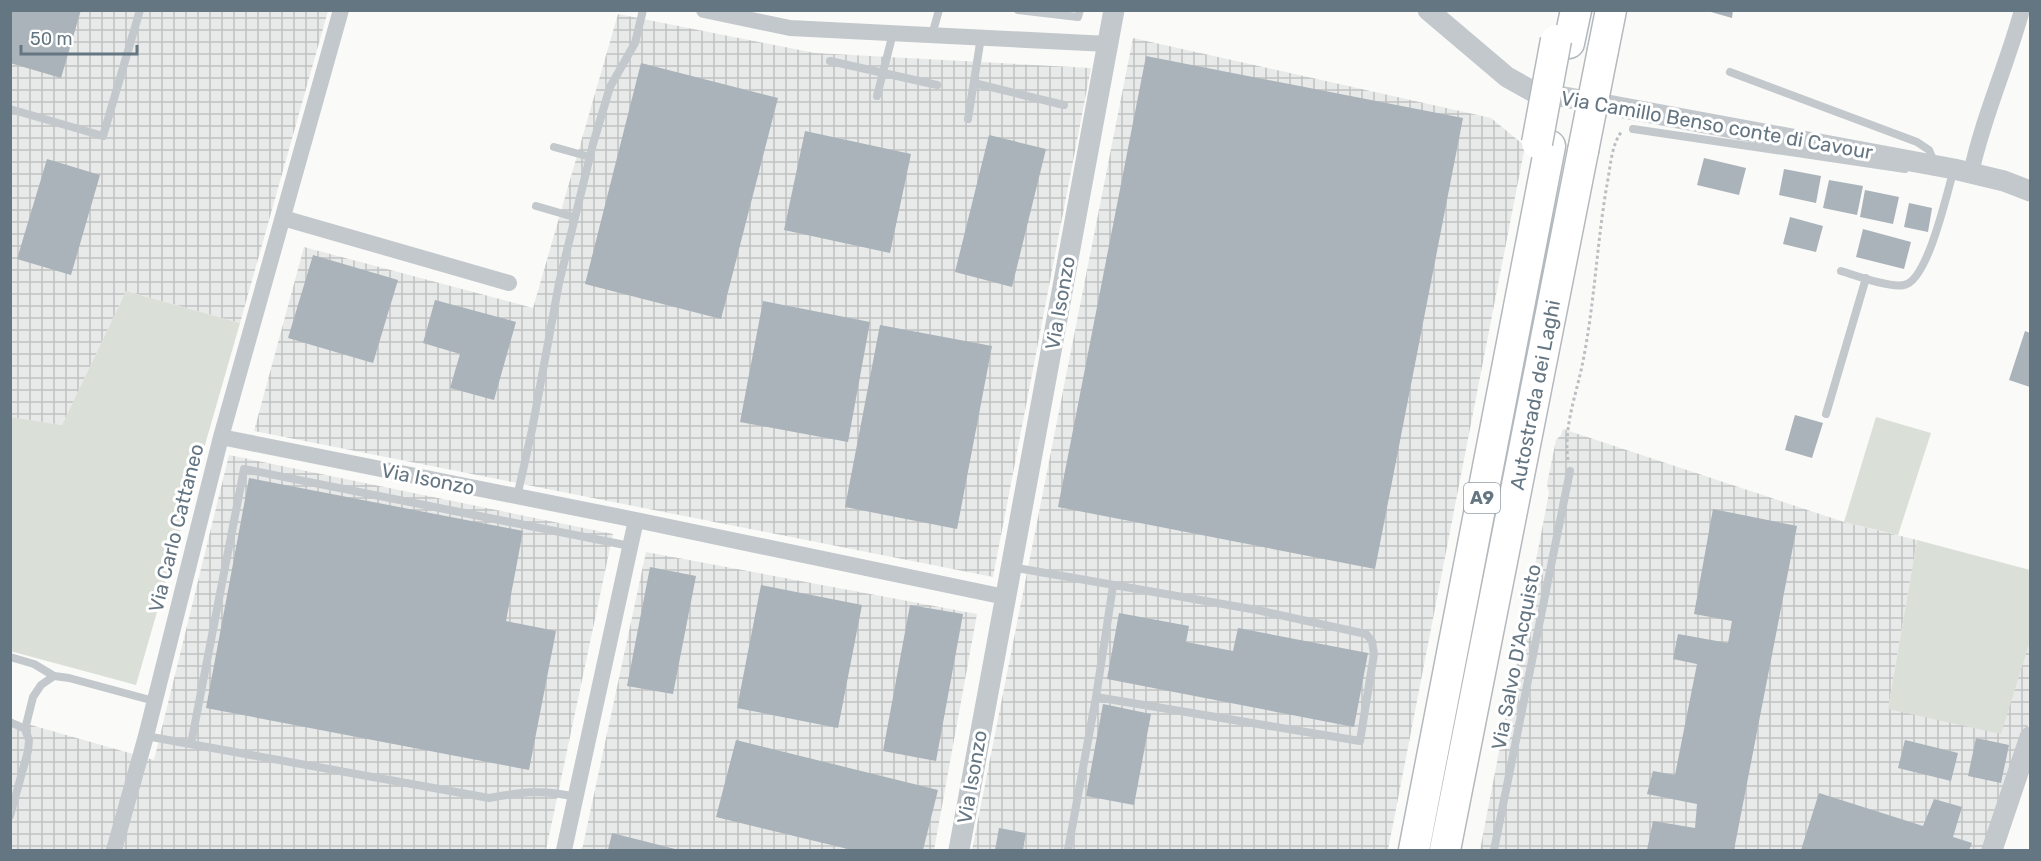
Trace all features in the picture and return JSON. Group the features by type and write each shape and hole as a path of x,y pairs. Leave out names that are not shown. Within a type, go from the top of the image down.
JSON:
{"highway":[{"path":"1561,10 1563,42"},
{"name":"Autostrada dei Laghi","path":"1413,850 1476,527 1563,42 1576,10"},
{"name":"Autostrada dei Laghi","path":"1445,850 1611,10"}],"street":[{"name":"Via Carlo Cattaneo","path":"114,850 146,736 221,437 341,10"},
{"path":"704,10 790,28 1108,44"},
{"name":"Via Isonzo","path":"958,850 1114,10"},
{"name":"Via Camillo Benso conte di Cavour","path":"1428,10 1507,77 1532,91 1946,167 2004,181 2031,191"},
{"path":"1946,167 1978,142 2022,10"},
{"path":"283,218 509,283"},
{"name":"Via Isonzo","path":"221,437 1005,597"},
{"path":"564,850 636,520"},
{"path":"1992,850 2031,737"}],"lane":[{"path":"10,109 103,136 140,10"},
{"path":"517,497 574,217 610,87 635,43 642,10"},
{"path":"932,35 939,10"},
{"path":"1018,10 1078,17 1080,10"},
{"path":"877,96 893,33"},
{"path":"968,119 981,37"},
{"path":"830,61 937,85"},
{"path":"1730,72 1917,142 1946,167"},
{"path":"974,83 1064,105"},
{"path":"1633,129 1901,170 1946,167"},
{"path":"554,147 590,157"},
{"path":"1841,271 1904,286 1914,281 1922,269 1932,244 1946,167"},
{"path":"536,206 574,217"},
{"path":"1826,414 1866,278"},
{"path":"191,744 244,469 630,546"},
{"name":"Via Salvo D'Acquisto","path":"1494,850 1570,471"},
{"path":"1011,567 1257,610 1366,634 1372,642 1374,654 1360,741 1096,697"},
{"path":"1068,850 1096,697 1113,586"},
{"path":"10,657 34,663 54,676 154,701"},
{"path":"10,816 28,751 29,740 25,729 33,696 47,680 54,676"},
{"path":"10,722 25,729"},
{"path":"146,736 489,798 526,791 555,792 576,797"}],"path":[{"path":"1570,471 1567,450 1570,419 1584,360 1600,230 1612,158 1617,137 1622,131 1633,129"}],"shaded area":[{"path":"10,11 328,11 240,323 126,291 62,425 11,417"},
{"path":"618,14 815,53 1091,68 993,577 254,431 304,247 533,308"},
{"path":"1133,38 1491,118 1525,146 1388,850 972,850"},
{"path":"126,291 240,323 136,685 10,651 11,417 62,425"},
{"path":"1876,417 1931,433 1898,535 1844,522"},
{"path":"1563,429 1844,522 1917,540 1888,709 2030,641 2030,720 1986,850 1480,850 1549,493 1547,484 1556,440"},
{"path":"229,455 613,534 546,850 11,850 10,719 154,760"},
{"path":"1917,540 2030,570 2030,641 2001,734 1888,709"},
{"path":"646,552 977,614 934,850 582,850"}],"building":[{"path":"10,10 81,10 61,78 10,63"},
{"path":"1704,10 1733,10 1732,18"},
{"path":"1146,56 1463,118 1375,569 1058,507"},
{"path":"641,63 778,98 721,319 585,284"},
{"path":"805,131 911,154 890,253 784,230"},
{"path":"989,135 1046,149 1012,287 955,272"},
{"path":"1704,158 1746,168 1739,195 1697,185"},
{"path":"47,159 100,175 71,275 17,259"},
{"path":"1784,169 1821,176 1816,203 1779,195"},
{"path":"1829,180 1863,186 1857,215 1823,208"},
{"path":"1865,190 1899,197 1893,224 1860,217"},
{"path":"1909,203 1932,208 1928,232 1904,227"},
{"path":"1790,217 1823,226 1816,252 1783,244"},
{"path":"1863,229 1911,242 1904,269 1856,257"},
{"path":"313,255 398,280 373,363 288,338"},
{"path":"435,300 516,322 494,400 450,388 460,354 423,343"},
{"path":"763,301 870,322 848,442 740,422"},
{"path":"880,325 992,346 957,529 845,507"},
{"path":"2025,331 2030,333 2030,387 2009,380"},
{"path":"1795,415 1823,423 1812,458 1785,450"},
{"path":"249,478 523,531 506,621 556,631 529,770 206,708"},
{"path":"1713,509 1797,526 1734,850 1647,850 1653,821 1695,828 1697,804 1647,794 1653,771 1675,775 1697,664 1673,659 1678,634 1728,643 1732,621 1694,614"},
{"path":"650,567 696,576 673,694 627,686"},
{"path":"761,585 862,605 838,728 737,708"},
{"path":"910,605 963,614 936,761 883,751"},
{"path":"1119,613 1189,626 1186,642 1233,651 1238,628 1368,653 1354,727 1107,679"},
{"path":"1103,704 1151,714 1134,805 1086,796"},
{"path":"1976,738 2009,745 2001,783 1968,776"},
{"path":"736,740 938,790 923,850 852,850 716,817"},
{"path":"1905,740 1958,753 1951,781 1898,768"},
{"path":"1819,793 1923,826 1934,799 1962,807 1953,837 1972,843 1969,850 1801,850"},
{"path":"999,828 1026,833 1023,850 995,850"},
{"path":"612,833 679,850 608,850"}]}
